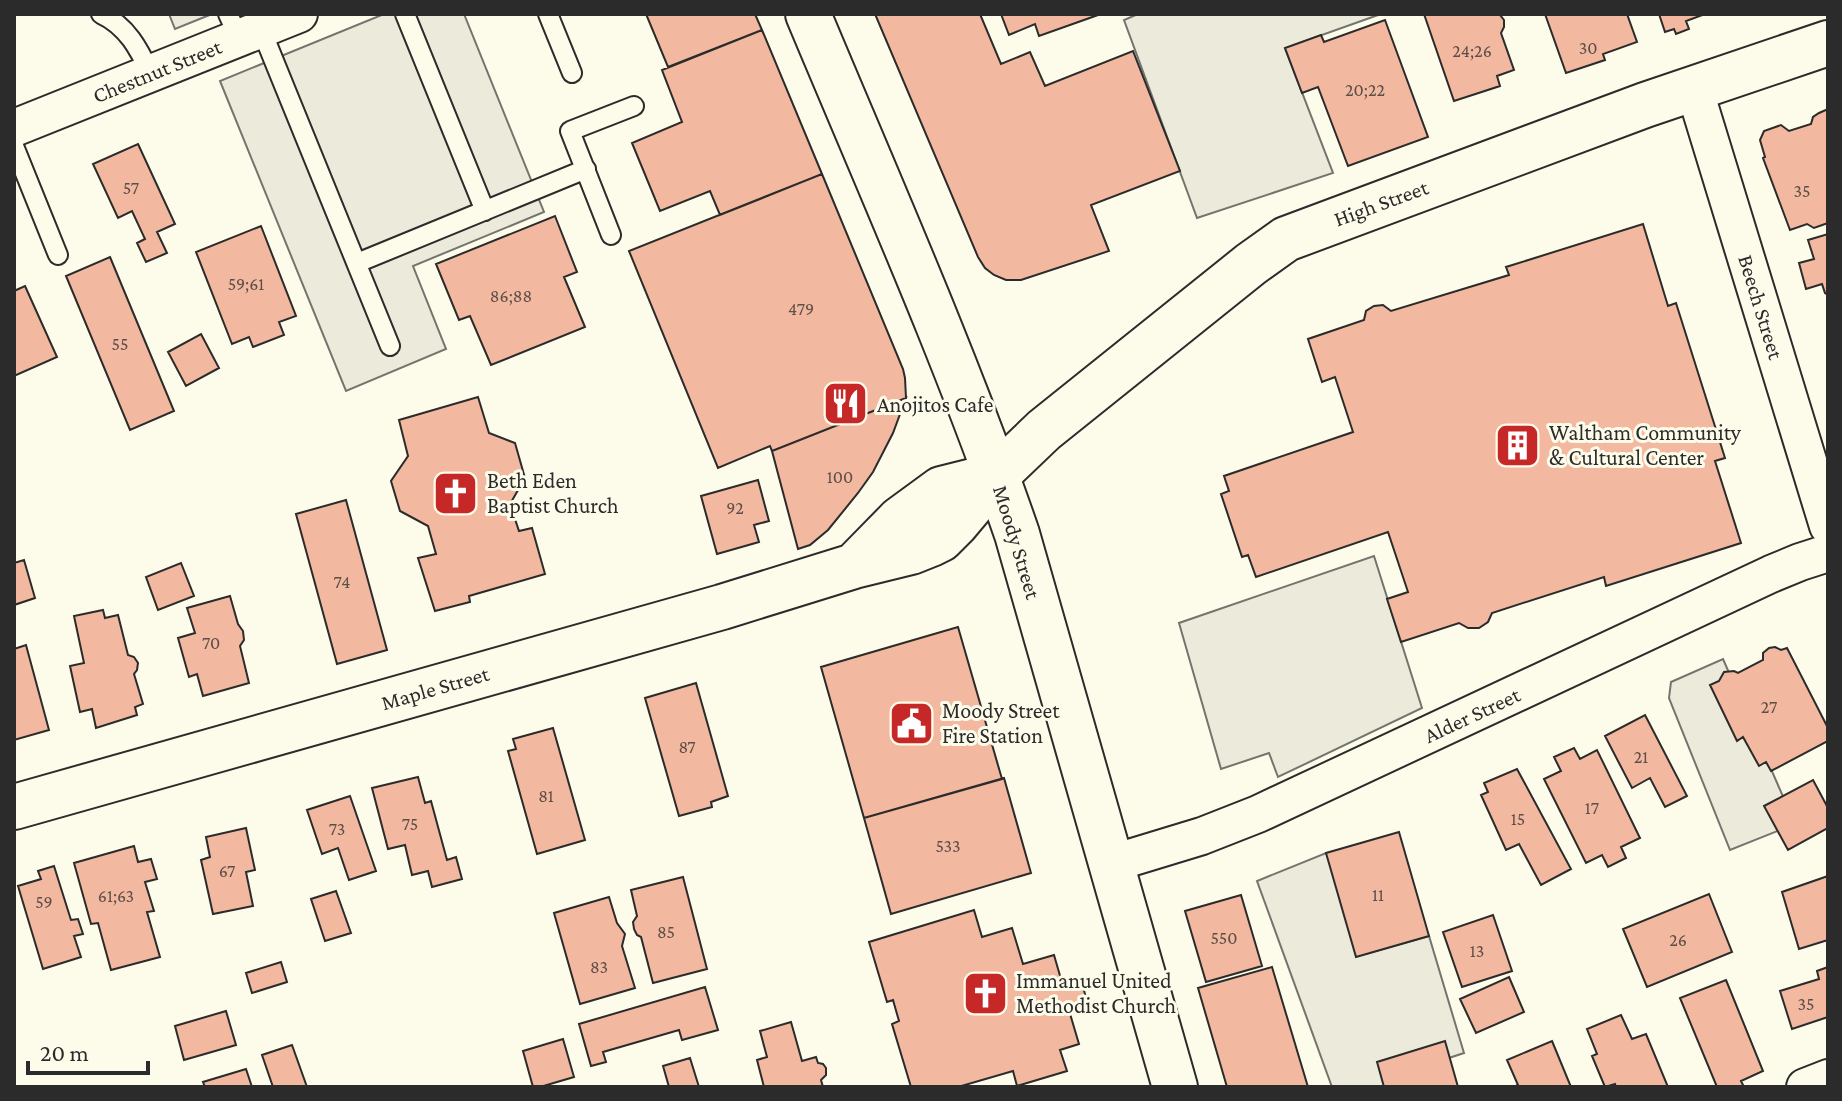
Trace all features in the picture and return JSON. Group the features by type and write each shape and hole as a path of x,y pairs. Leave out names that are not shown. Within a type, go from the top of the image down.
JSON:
{"main road":[{"name":"Moody Street","path":"808,14 945,341 997,475 1017,534 1175,1087"},
{"name":"High Street","path":"997,475 1044,430 1286,239 1694,88 1828,43"},
{"name":"Maple Street","path":"14,807 722,607 854,566 900,519 941,489 997,475"}],"street":[{"name":"Chestnut Street","path":"14,128 150,73 243,27 299,14"},
{"name":"Beech Street","path":"1694,88 1828,526"},
{"name":"Alder Street","path":"1110,864 1202,836 1258,814 1771,574 1828,553"},
{"path":"1805,1087 1828,1078"}],"lane":[{"path":"101,14 130,36 150,73"},
{"path":"405,14 485,211"},
{"path":"548,14 572,73"},
{"path":"243,27 357,263 390,346"},
{"path":"611,235 570,131 634,106"},
{"path":"14,146 58,255"},
{"path":"357,263 586,169"}],"shaded area":[{"path":"169,14 212,14 175,29"},
{"path":"384,14 464,14 544,212 413,266 446,349 346,391 220,81"},
{"path":"1138,14 1381,14 1285,48 1333,173 1197,218 1124,20"},
{"path":"1374,556 1422,708 1278,777 1269,753 1221,769 1179,623"},
{"path":"1723,659 1795,824 1730,850 1669,698 1671,682"},
{"path":"1326,853 1365,954 1429,936 1464,1053 1388,1078 1391,1087 1332,1087 1257,881"}],"building":[{"path":"646,14 755,14 762,30 668,67"},
{"path":"875,14 980,14 1001,64 1030,52 1045,86 1133,51 1180,171 1091,205 1109,251 1021,280 1006,280 994,275 978,257"},
{"path":"1001,14 1098,15 1039,36 1035,24 1009,35"},
{"path":"1424,14 1500,15 1504,20 1501,33 1514,70 1497,76 1500,86 1454,101"},
{"path":"1545,14 1627,14 1637,42 1603,54 1605,60 1566,73"},
{"path":"1659,14 1705,14 1686,21 1689,29 1676,34 1674,29 1665,32"},
{"path":"1385,20 1428,137 1348,166 1318,87 1302,93 1285,48 1321,35 1324,42"},
{"path":"762,30 822,174 720,215 710,191 660,211 632,143 682,122 662,70"},
{"path":"1828,109 1828,223 1814,228 1807,224 1790,230 1763,158 1760,140 1764,131 1781,125 1789,131 1811,124 1813,117"},
{"path":"138,144 175,224 157,232 167,253 146,262 137,243 145,239 132,211 118,218 93,164"},
{"path":"822,174 903,369 906,398 772,451 770,446 718,468 629,251"},
{"path":"555,216 577,272 564,277 585,327 491,365 470,316 459,320 436,264"},
{"name":"Waltham Community & Cultural Center","path":"1643,224 1668,306 1676,303 1725,458 1715,461 1741,543 1606,586 1604,577 1492,613 1488,622 1479,628 1468,628 1459,623 1401,642 1387,599 1408,592 1388,532 1256,577 1248,555 1242,557 1221,494 1229,491 1224,476 1353,432 1335,377 1322,382 1308,339 1364,320 1366,311 1374,306 1383,305 1391,311 1509,275 1506,267"},
{"path":"261,226 296,316 279,322 284,335 253,347 249,337 232,344 196,252"},
{"path":"1828,234 1828,295 1822,284 1806,289 1799,263 1814,259 1808,240"},
{"path":"110,257 174,411 130,430 66,276"},
{"path":"25,286 57,357 14,376 14,291"},
{"path":"201,334 219,368 186,386 168,352"},
{"name":"Beth Eden Baptist Church","path":"478,397 489,433 515,443 525,478 510,504 519,531 532,528 545,574 469,596 470,602 435,611 418,558 436,554 428,526 400,511 391,481 408,456 399,420"},
{"path":"906,398 893,433 858,493 828,530 810,545 798,549 772,451"},
{"path":"758,480 769,521 754,525 759,542 717,554 701,496"},
{"path":"346,500 387,650 337,664 296,514"},
{"path":"24,560 35,598 14,605 14,563"},
{"path":"181,563 194,596 158,610 146,577"},
{"path":"230,596 243,631 244,640 240,646 249,683 203,696 197,674 189,677 178,638 195,633 187,608"},
{"path":"103,610 105,618 118,615 128,655 138,663 134,674 143,704 135,707 137,715 96,728 92,709 80,712 70,666 84,663 74,616"},
{"name":"Moody Street Fire Station","path":"958,627 1002,779 864,818 821,667"},
{"path":"26,645 49,730 14,740 14,649"},
{"path":"1775,647 1781,650 1787,648 1828,728 1828,741 1771,771 1766,762 1759,766 1743,737 1737,741 1710,685 1719,681 1724,672 1738,673 1763,660 1763,653"},
{"path":"696,683 728,796 711,802 712,807 679,816 645,698"},
{"path":"1645,715 1687,796 1665,807 1650,778 1632,788 1605,736"},
{"path":"553,728 585,840 537,854 508,751 516,749 513,739"},
{"path":"1574,748 1580,759 1597,750 1640,838 1621,847 1626,858 1608,867 1602,855 1586,863 1544,779 1561,771 1554,757"},
{"path":"1517,769 1571,869 1541,885 1519,844 1506,850 1481,795 1488,792 1484,783"},
{"path":"418,777 425,803 431,801 447,860 456,857 462,879 432,887 428,871 412,875 405,845 388,849 372,788"},
{"path":"1004,778 1031,873 891,914 864,818"},
{"path":"1813,780 1828,808 1828,828 1788,850 1764,806"},
{"path":"350,796 376,871 349,880 338,848 322,854 307,810"},
{"path":"246,828 255,870 246,872 253,906 213,914 201,860 210,857 206,837"},
{"path":"1399,832 1429,936 1356,957 1326,853"},
{"path":"134,846 138,862 151,859 157,879 145,882 154,911 147,912 160,957 111,970 98,923 91,924 74,863"},
{"path":"54,866 71,920 78,919 83,934 74,936 81,957 43,969 18,886 41,879 38,871"},
{"path":"1828,876 1828,940 1799,949 1782,892"},
{"path":"683,877 707,969 653,983 641,937 634,929 633,922 637,916 631,890"},
{"path":"336,891 351,933 325,941 311,899"},
{"path":"1709,894 1732,952 1647,987 1623,929"},
{"path":"1241,895 1262,966 1206,982 1185,911"},
{"path":"609,897 617,923 625,934 622,946 635,988 580,1004 554,913"},
{"name":"Immanuel United Methodist Church","path":"974,910 982,937 1012,928 1023,964 1054,955 1063,986 1081,980 1087,1001 1068,1007 1079,1044 1060,1050 1067,1071 1017,1086 1013,1071 958,1087 911,1087 892,1024 899,1021 893,1000 887,1002 869,942"},
{"path":"1493,915 1512,971 1462,987 1443,932"},
{"path":"281,962 287,982 252,993 246,973"},
{"path":"1272,967 1308,1087 1227,1087 1198,988"},
{"path":"1828,967 1828,1017 1792,1029 1780,991 1819,979 1817,971"},
{"path":"1509,977 1524,1012 1476,1033 1460,999"},
{"path":"1726,980 1763,1071 1741,1081 1744,1087 1717,1087 1680,998"},
{"path":"705,987 718,1030 682,1040 679,1030 603,1052 606,1062 591,1066 579,1024"},
{"path":"226,1011 236,1045 184,1060 175,1026"},
{"path":"1621,1015 1632,1039 1646,1034 1668,1087 1616,1087 1615,1084 1605,1087 1592,1056 1597,1054 1587,1029"},
{"path":"791,1022 802,1061 816,1057 818,1063 826,1068 826,1075 821,1080 823,1087 764,1087 757,1060 767,1057 760,1031"},
{"path":"563,1039 574,1077 533,1087 523,1051"},
{"path":"1445,1041 1458,1087 1384,1087 1377,1062"},
{"path":"1552,1041 1571,1087 1513,1087 1518,1085 1507,1060"},
{"path":"292,1045 307,1087 273,1087 262,1055"},
{"path":"690,1058 699,1087 669,1087 663,1066"},
{"path":"246,1069 252,1087 205,1087 203,1082"}],"place":[{"name":"Anojitos Cafe","path":"846,404"},
{"name":"Waltham Community & Cultural Center","path":"1518,445"},
{"name":"Beth Eden Baptist Church","path":"456,493"},
{"name":"Moody Street Fire Station","path":"911,723"},
{"name":"Immanuel United Methodist Church","path":"985,993"}]}
